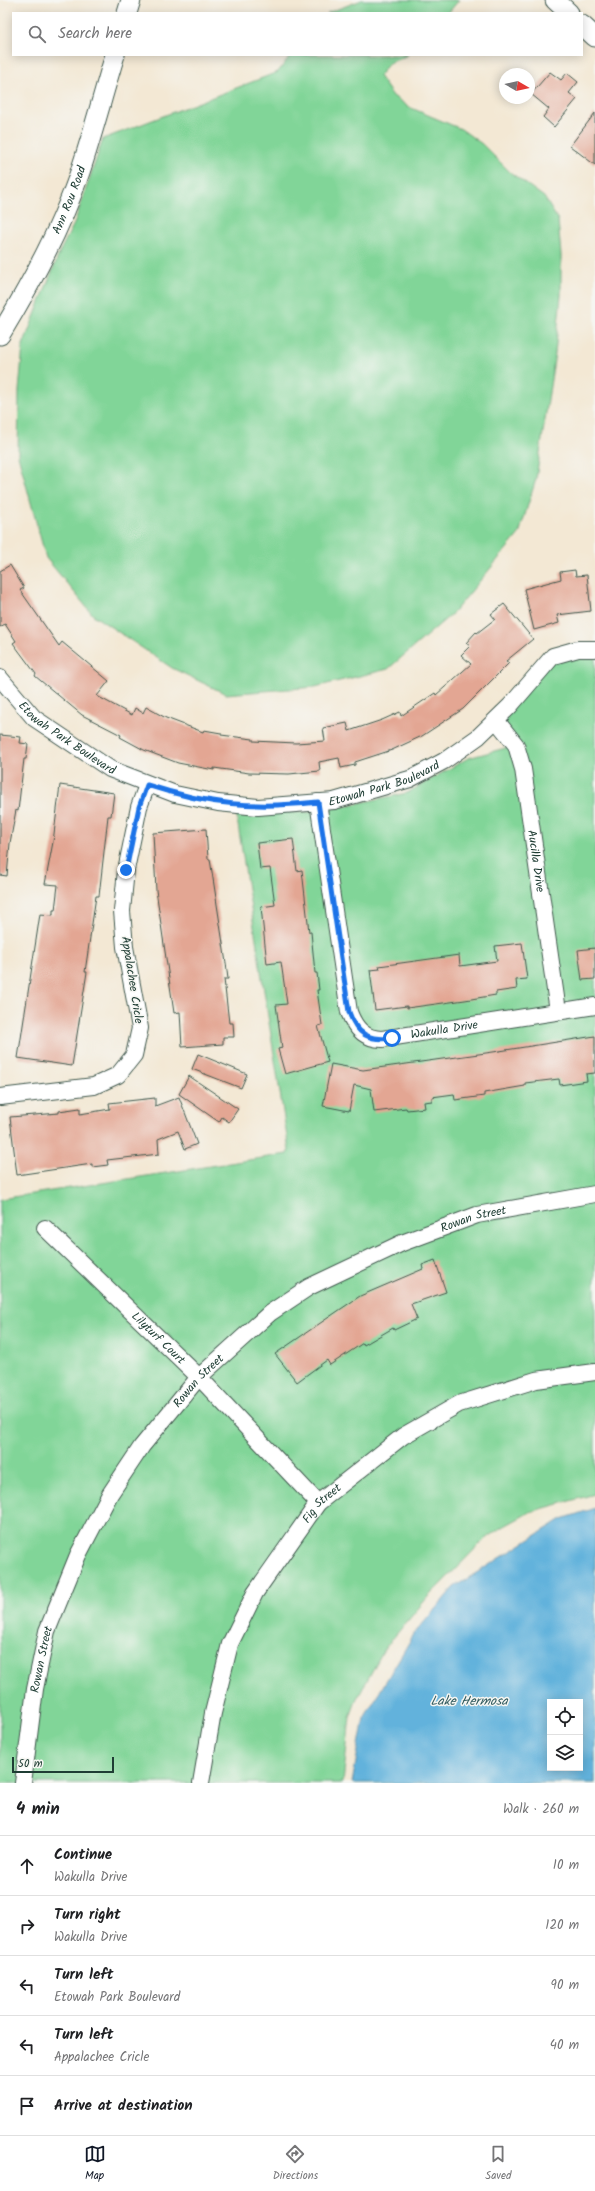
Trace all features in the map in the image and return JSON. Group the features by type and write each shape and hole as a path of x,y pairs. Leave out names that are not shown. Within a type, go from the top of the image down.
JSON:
{"street":[{"path":"127,12 131,0"},
{"path":"556,0 568,12"},
{"path":"583,26 595,37"},
{"name":"Ann Rou Road","path":"0,335 28,290 64,214 80,172 115,56"},
{"name":"Etowah Park Boulevard","path":"0,678 34,718 110,769 147,785 175,794 218,803 258,807 334,801 410,778 444,761 478,737 496,720 553,656 578,649 595,649"},
{"name":"Aucilla Drive","path":"496,720 516,745 523,769 558,1011"},
{"name":"Appalachee Cricle","path":"0,1096 94,1086 118,1075 134,1055 140,1028 125,947 122,911 126,870 139,807 147,785"},
{"name":"Wakulla Drive","path":"318,802 349,1012 352,1020 361,1032 371,1038 382,1039 595,1006"},
{"name":"Rowan Street","path":"23,1783 35,1689 47,1631 78,1555 118,1482 142,1446 198,1377 270,1313 303,1291 402,1243 477,1215 595,1194"},
{"name":"Lilyturf Court","path":"45,1228 198,1377 318,1503"},
{"name":"Fig Street","path":"201,1783 213,1713 230,1644 255,1593 318,1503 403,1436 459,1404 536,1380 595,1372"}],"green space":[{"path":"362,0 459,0 449,12 330,12"},
{"path":"290,56 406,56 389,63 379,76 393,96 409,107 461,129 482,144 511,173 544,197 558,220 561,255 561,296 555,353 536,479 519,534 454,612 388,669 315,687 226,694 172,668 93,615 46,558 18,455 19,391 23,345 61,249 74,224 103,139 278,72"},
{"path":"595,647 595,1494 530,1512 501,1528 482,1542 427,1598 384,1649 356,1701 350,1717 343,1783 0,1783 0,1199 287,1154 289,1150 236,812 315,812 407,793 468,758 513,746 495,708 541,667"}],"water":[{"name":"Lake Hermosa","path":"595,1508 595,1783 352,1783 364,1718 414,1634 454,1587 562,1519"}],"building":[{"path":"550,72 561,80 567,73 578,82 569,93 577,99 554,127 543,117 549,109 535,97 535,89"},
{"path":"595,113 595,165 570,146"},
{"path":"10,565 24,588 20,590 59,646 62,642 109,681 97,696 132,715 135,708 143,713 146,707 166,718 203,732 204,730 221,733 221,735 253,739 253,741 296,743 325,741 323,728 347,723 349,731 382,720 400,712 401,716 435,693 436,695 471,664 461,655 470,646 466,643 476,632 477,633 495,619 491,614 504,604 533,639 506,661 509,663 463,709 422,736 392,750 355,762 355,765 341,768 339,758 319,762 320,771 289,774 249,773 214,768 214,770 178,763 144,750 120,737 121,735 82,715 35,676 36,674 13,643 16,641 5,624 0,627 0,571"},
{"path":"575,570 576,576 587,575 591,611 557,615 559,623 534,630 524,589 561,579 560,572"},
{"path":"0,735 21,737 20,743 28,744 26,759 24,759 18,811 16,810 10,843 7,876 0,875"},
{"path":"60,785 114,793 111,816 108,816 99,896 96,896 85,972 87,972 72,1066 18,1058 40,914 53,915 53,910 55,910 58,885 45,884 53,842"},
{"path":"206,829 208,859 210,859 228,979 224,979 229,1023 233,1023 234,1037 223,1037 223,1044 182,1047 180,1012 174,1013 156,890 153,833"},
{"path":"293,839 297,871 302,870 309,932 311,932 315,973 317,973 319,990 317,990 322,1025 318,1026 328,1062 285,1074 278,1049 282,1048 276,1005 287,1004 281,962 267,964 261,907 275,905 270,868 260,869 257,843"},
{"path":"522,943 527,979 516,980 517,989 496,992 496,995 465,1000 407,1008 407,1006 375,1010 370,970 380,969 379,966 459,955 460,966 497,961 495,946"},
{"path":"595,948 595,979 582,980 578,950"},
{"path":"595,1036 595,1073 586,1074 587,1081 560,1085 559,1079 525,1083 525,1086 484,1093 484,1096 455,1100 454,1094 432,1097 432,1101 424,1102 425,1108 407,1110 406,1108 374,1112 371,1089 354,1085 349,1111 323,1106 331,1064 363,1070"},
{"path":"198,1054 247,1074 241,1088 192,1069"},
{"path":"189,1076 238,1109 229,1122 222,1117 219,1122 179,1094"},
{"path":"179,1097 197,1144 185,1149 178,1131 158,1139 159,1154 107,1160 108,1165 92,1167 92,1164 17,1175 10,1117 59,1113 59,1111 80,1108 80,1114 110,1109 109,1103 155,1098 155,1106"},
{"path":"435,1260 446,1292 411,1304 417,1319 394,1330 393,1328 364,1345 363,1343 330,1365 327,1360 297,1382 275,1354 360,1296 423,1269 422,1265"}],"route":[{"path":"126,870 139,807 147,785 175,794 218,803 258,807 318,802 349,1012 352,1020 361,1032 376,1039 392,1038"}]}
